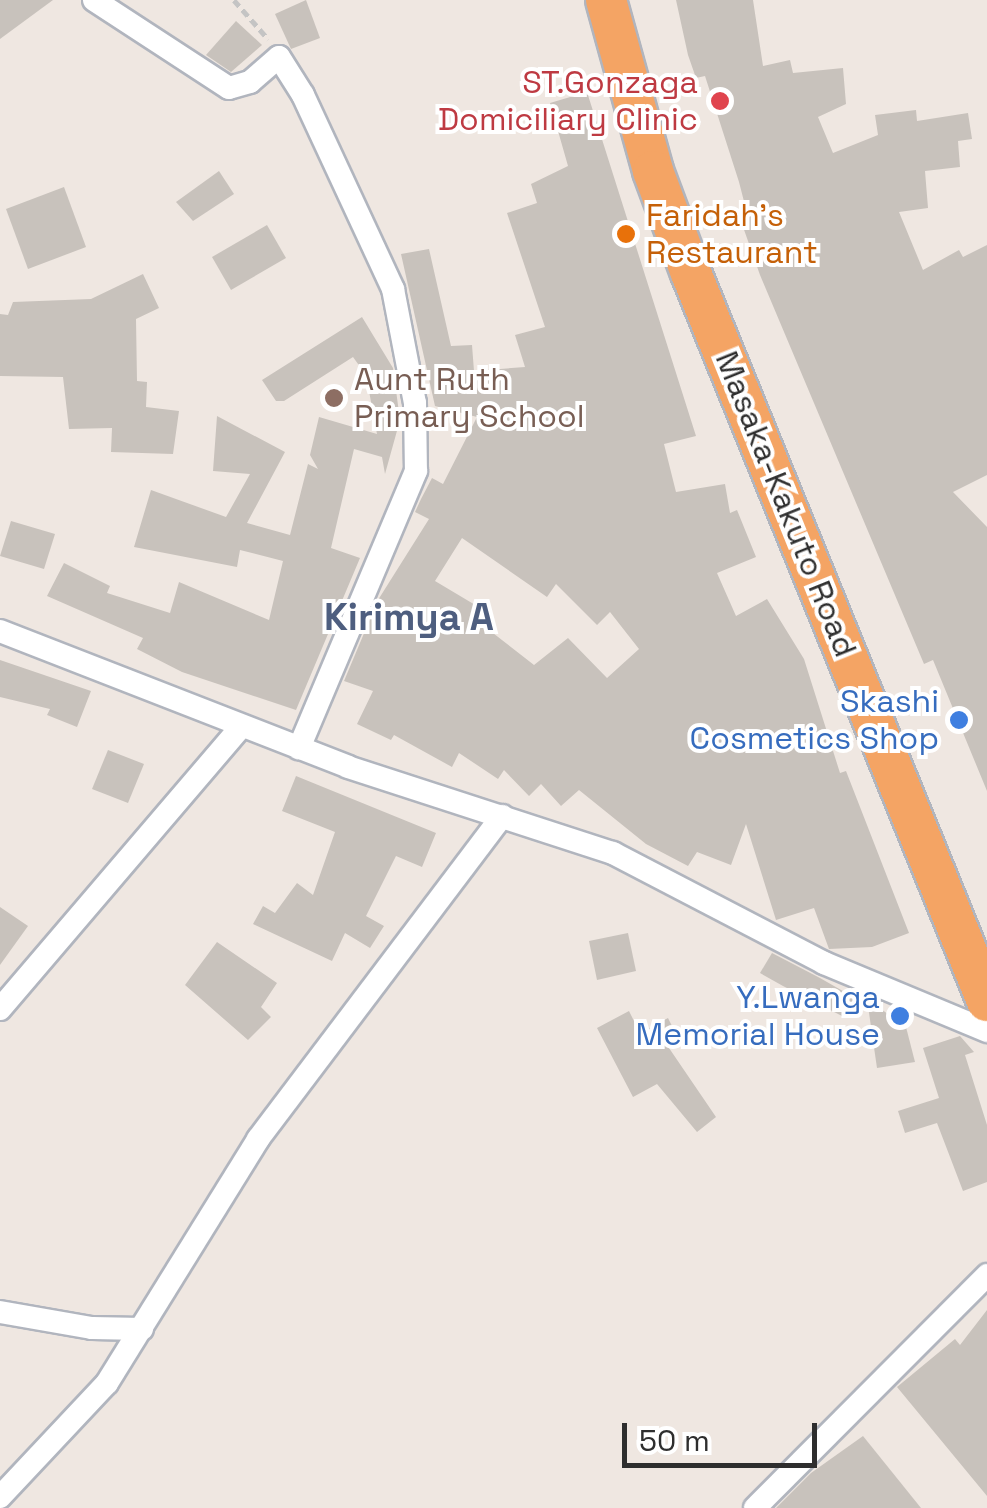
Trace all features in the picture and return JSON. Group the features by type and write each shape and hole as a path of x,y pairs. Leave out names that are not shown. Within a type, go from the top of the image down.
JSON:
{"highway":[{"name":"Masaka-Kakuto Road","path":"606,0 653,172 691,273 987,1002"}],"street":[{"path":"94,0 229,88 250,82 279,57 304,96 393,290 415,402 416,471 300,748"},
{"path":"0,632 300,748 613,853 824,963 987,1031"},
{"path":"0,1009 242,726"},
{"path":"0,1497 107,1382 258,1138 502,816"},
{"path":"755,1508 987,1275"},
{"path":"0,1312 92,1328 142,1329"}],"path":[{"path":"234,0 279,57"}],"building":[{"path":"0,0 53,0 0,39"},
{"path":"306,0 320,38 291,49 275,14"},
{"path":"676,0 753,0 763,66 790,60 793,73 843,68 846,104 818,117 833,153 878,135 875,115 916,110 917,121 968,113 972,139 958,141 960,167 925,171 928,208 899,212 923,270 959,250 963,257 987,245 987,475 953,492 987,527 987,791 933,660 924,664 760,275 742,224 749,221 739,182 705,76 696,78 688,55"},
{"path":"236,21 262,45 231,72 206,55"},
{"path":"587,92 696,436 664,444 676,492 725,484 730,513 737,510 756,557 717,573 736,616 767,599 804,659 840,773 846,771 909,933 872,947 829,949 814,908 776,920 746,824 731,865 697,852 688,866 646,844 579,790 561,806 541,784 529,796 504,770 498,779 459,753 452,767 394,735 391,740 357,724 373,691 344,681 378,600 429,519 415,512 421,499 432,478 443,484 477,417 435,406 401,254 429,249 451,346 472,345 474,371 525,367 515,335 545,327 507,213 537,203 531,184 568,166 550,103","holes":["462,538 547,597 556,584 597,625 610,612 639,649 607,678 568,638 534,665 480,623 487,612 435,581"]},
{"path":"219,171 234,194 193,221 176,202"},
{"path":"64,187 86,247 28,269 6,209"},
{"path":"267,225 286,258 231,290 212,257"},
{"path":"143,274 159,308 136,319 137,381 147,382 146,407 179,411 173,454 111,452 112,428 69,429 63,377 0,376 0,314 8,315 13,302 91,299"},
{"path":"362,317 393,368 400,420 385,474 382,457 354,449 331,548 360,558 296,710 182,672 137,649 143,638 47,596 64,563 110,586 107,593 170,613 179,582 269,620 283,561 240,550 237,567 134,547 151,490 226,517 250,474 213,471 217,416 285,452 247,523 290,535 308,464 318,469 310,455 319,417 377,434 366,375 353,357 284,401 276,401 262,380"},
{"path":"11,521 55,534 44,569 0,556"},
{"path":"0,660 91,691 77,727 47,715 50,709 0,697"},
{"path":"108,750 144,764 128,803 92,789"},
{"path":"296,776 436,833 422,867 396,856 366,916 384,926 370,948 345,933 332,961 253,924 263,906 275,913 297,883 313,895 335,832 282,811"},
{"path":"0,907 28,926 0,965"},
{"path":"628,933 636,971 597,980 589,941"},
{"path":"217,942 277,983 261,1007 271,1017 248,1040 185,985"},
{"path":"772,953 855,998 842,1016 783,986 760,973"},
{"path":"867,999 906,1027 915,1062 877,1068"},
{"path":"629,1011 640,1033 668,1018 680,1042 669,1048 716,1117 697,1132 657,1084 633,1097 597,1028"},
{"path":"960,1036 974,1052 965,1055 987,1125 987,1182 963,1191 937,1123 905,1133 898,1111 939,1098 923,1048"},
{"path":"987,1310 987,1496 897,1387 955,1339 960,1345"},
{"path":"863,1436 921,1508 776,1508 811,1473"}],"place":[{"name":"ST.Gonzaga Domiciliary Clinic","path":"720,101"},
{"name":"Faridah's Restaurant","path":"626,234"},
{"name":"Aunt Ruth Primary School","path":"334,398"},
{"name":"Skashi Cosmetics Shop","path":"959,720"},
{"name":"Y.Lwanga Memorial House","path":"900,1016"}],"district":[{"name":"Kirimya A","path":"409,618"}]}
